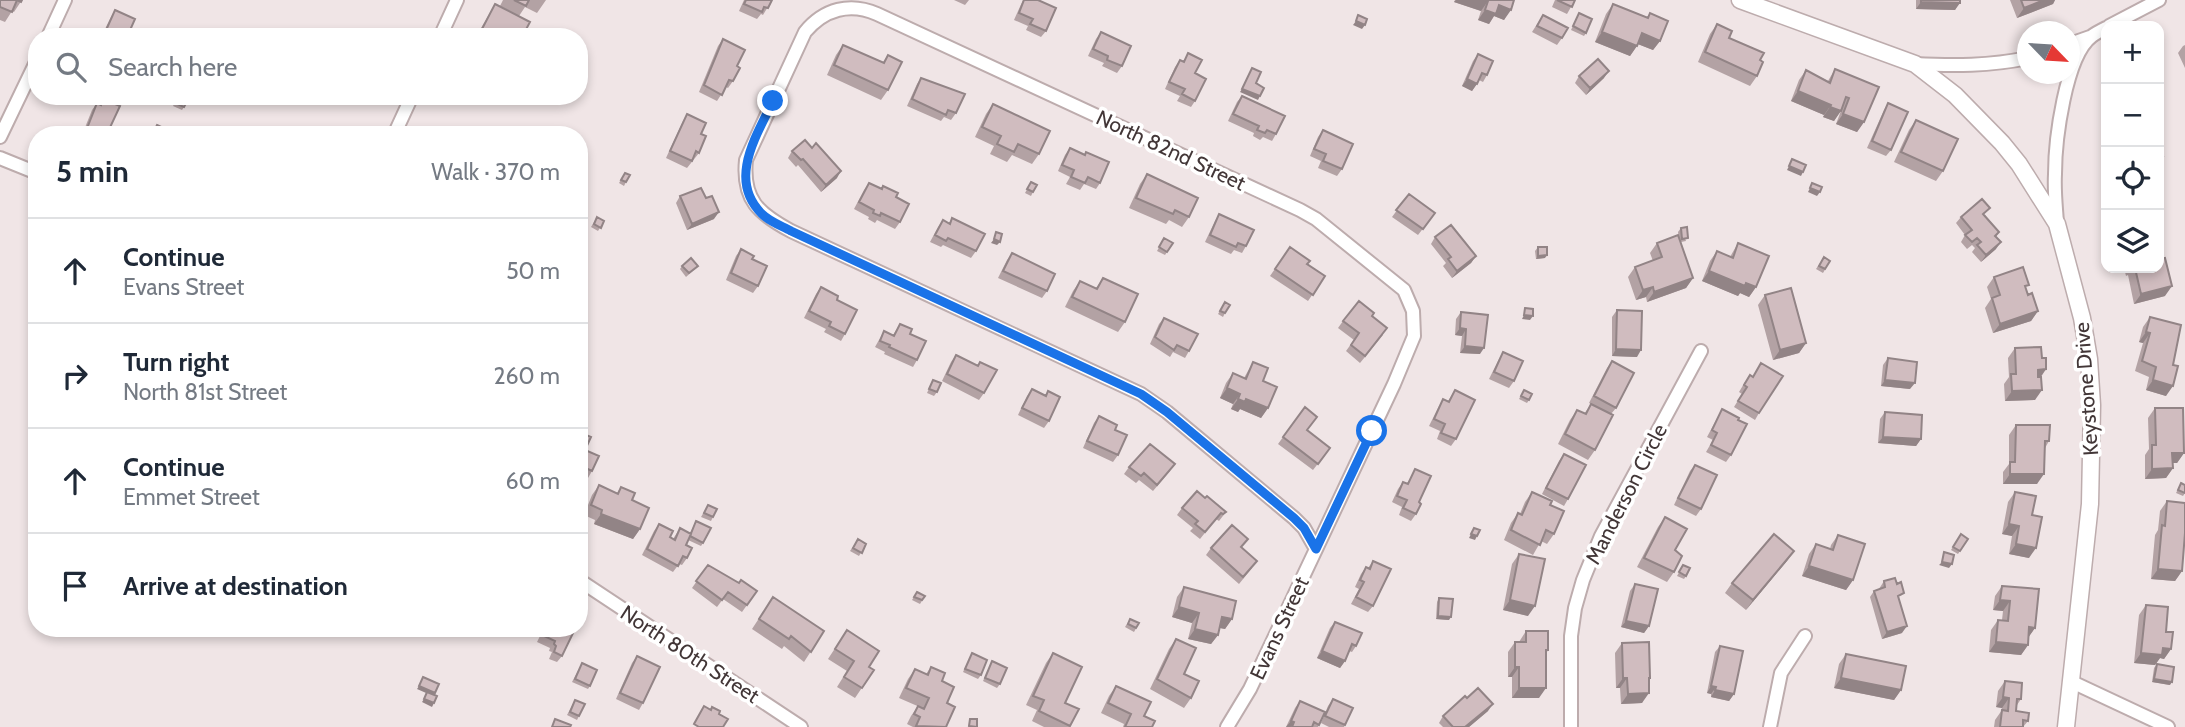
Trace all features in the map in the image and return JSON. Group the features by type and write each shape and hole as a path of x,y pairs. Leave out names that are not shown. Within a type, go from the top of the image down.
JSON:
{"street":[{"path":"52,28 65,0"},
{"path":"444,28 457,0"},
{"path":"1740,0 1915,64 1955,95 2002,143 2019,164 2057,224"},
{"path":"2119,21 2159,0"},
{"name":"North 82nd Street","path":"1316,549 1304,528 1294,518 1167,412 1141,394 791,231 761,213 752,200 745,175 747,160 805,32 824,15 849,8 861,8 1300,210 1316,219 1404,290 1413,311 1414,337"},
{"path":"2080,40 2101,31"},
{"name":"Keystone Drive","path":"2066,727 2090,504 2092,405 2089,359 2082,318 2057,224 2054,176 2061,113 2077,57 2090,37"},
{"path":"1915,64 1965,66 2017,60"},
{"path":"0,137 28,79"},
{"path":"398,126 408,105"},
{"path":"0,158 28,169"},
{"name":"Evans Street","path":"1227,727 1250,689 1414,337"},
{"name":"Manderson Circle","path":"1571,727 1571,636 1583,580 1601,536 1701,351"},
{"name":"North 80th Street","path":"588,586 802,727"},
{"path":"1770,727 1781,673 1805,636"},
{"path":"2072,682 2168,727"}],"building":[{"path":"0,0 17,0 12,12 0,7"},
{"path":"514,0 529,0 526,6"},
{"path":"746,0 772,0 762,12 744,4"},
{"path":"1024,0 1038,0 1056,8 1046,31 1030,24 1033,19 1019,13"},
{"path":"1484,0 1514,0 1511,10 1499,5 1496,14 1485,10 1488,1"},
{"path":"1557,0 1575,0 1572,7"},
{"path":"1960,0 1960,3 1921,2"},
{"path":"2021,0 2044,0 2024,8"},
{"path":"495,4 530,22 527,28 483,28"},
{"path":"1613,4 1648,18 1650,13 1668,21 1660,41 1642,33 1637,46 1602,32"},
{"path":"115,10 135,19 131,28 107,28"},
{"path":"1579,13 1592,19 1586,33 1573,26"},
{"path":"1358,15 1367,19 1365,25 1356,21"},
{"path":"1543,15 1568,28 1562,38 1537,26"},
{"path":"1717,24 1732,31 1729,38 1764,53 1757,76 1705,52"},
{"path":"1101,32 1131,46 1122,66 1107,60 1108,56 1093,49"},
{"path":"723,39 745,50 737,66 740,68 733,81 729,80 722,95 704,85"},
{"path":"843,45 884,63 888,55 902,62 888,90 834,65"},
{"path":"1188,53 1202,60 1195,73 1206,79 1195,101 1182,94 1185,89 1169,82 1180,60 1184,62"},
{"path":"1478,54 1493,61 1487,75 1482,73 1477,84 1467,79"},
{"path":"1598,59 1609,71 1590,88 1579,76"},
{"path":"1252,68 1261,72 1256,83 1264,88 1260,96 1242,89"},
{"path":"1835,69 1879,87 1864,122 1843,114 1849,98 1846,97 1841,111 1798,91 1806,70 1830,83"},
{"path":"921,78 965,94 956,113 948,110 946,115 912,99"},
{"path":"1242,96 1285,116 1276,134 1257,130 1259,126 1233,114"},
{"path":"1888,103 1908,112 1891,150 1872,141"},
{"path":"993,104 1050,131 1039,154 1018,144 1014,152 997,144 1001,136 982,127"},
{"path":"96,105 120,106 111,126 88,126"},
{"path":"687,114 706,123 701,134 706,136 699,153 696,151 692,161 670,151"},
{"path":"1916,120 1958,139 1943,171 1901,152"},
{"path":"1323,130 1353,144 1342,169 1323,161 1326,154 1314,149"},
{"path":"805,140 812,148 816,143 841,171 826,185 803,159 792,151"},
{"path":"1070,148 1109,162 1100,183 1088,177 1085,183 1071,177 1074,170 1062,165"},
{"path":"1792,159 1806,165 1803,172 1789,166"},
{"path":"625,173 630,175 626,182 621,180"},
{"path":"1147,174 1198,198 1189,217 1175,210 1173,214 1136,198"},
{"path":"1031,182 1037,185 1033,192 1027,189"},
{"path":"869,183 898,193 896,197 909,204 900,222 881,213 880,216 873,213 874,210 859,202"},
{"path":"1812,183 1822,187 1820,192 1810,188"},
{"path":"701,188 706,198 712,196 719,212 692,224 680,196"},
{"path":"1409,194 1435,213 1423,229 1396,210"},
{"path":"1982,199 1990,208 1983,214 1999,232 1995,236 2001,242 1986,255 1977,245 1981,242 1977,238 1972,242 1965,235 1972,230 1961,217"},
{"path":"1219,214 1254,230 1246,246 1238,243 1236,247 1210,235"},
{"path":"597,217 604,221 601,228 594,224"},
{"path":"952,218 985,234 976,251 935,235 943,220 950,224"},
{"path":"1451,225 1476,256 1457,271 1448,259 1451,257 1435,237"},
{"path":"1687,227 1688,238 1682,239 1681,228"},
{"path":"996,232 1002,234 1000,242 994,239"},
{"path":"1678,235 1693,278 1654,292 1653,287 1643,290 1635,267 1662,257 1657,243"},
{"path":"1164,238 1173,243 1167,252 1159,247"},
{"path":"1738,243 1769,256 1756,287 1746,283 1745,286 1709,271 1717,251 1733,258"},
{"path":"1290,247 1310,261 1307,264 1325,276 1313,295 1275,269"},
{"path":"1538,247 1547,247 1547,255 1538,256"},
{"path":"741,249 754,256 752,259 767,266 758,286 731,273"},
{"path":"1012,253 1055,274 1047,291 1003,271"},
{"path":"1824,257 1830,261 1825,269 1819,266"},
{"path":"691,258 698,266 689,273 682,266"},
{"path":"2164,258 2172,286 2141,294 2136,273 2164,273"},
{"path":"2023,267 2029,285 2025,286 2028,295 2032,293 2038,311 2000,324 1992,298 2000,295 1994,277"},
{"path":"1103,278 1138,294 1125,322 1072,297 1080,281 1097,289"},
{"path":"821,287 838,296 837,300 857,310 845,334 829,326 831,322 809,311"},
{"path":"1791,288 1806,343 1780,350 1765,295"},
{"path":"1359,301 1387,328 1365,356 1351,345 1359,333 1343,321"},
{"path":"1225,302 1230,305 1225,313 1220,311"},
{"path":"1525,308 1533,309 1533,316 1524,315"},
{"path":"1617,310 1642,311 1641,350 1616,349"},
{"path":"1461,312 1488,315 1484,348 1465,346 1466,329 1460,328"},
{"path":"2150,317 2181,325 2173,365 2178,366 2173,386 2153,380 2156,367 2142,361 2150,333 2146,332"},
{"path":"1164,318 1198,334 1189,351 1177,345 1174,350 1155,337"},
{"path":"900,324 912,329 910,334 926,341 917,360 880,341 884,331 894,336"},
{"path":"2041,347 2042,358 2046,358 2046,369 2038,370 2042,390 2012,391 2011,374 2016,374 2015,348"},
{"path":"1503,352 1523,361 1514,381 1494,372"},
{"path":"956,355 978,366 980,362 997,370 984,393 947,374"},
{"path":"1888,358 1917,362 1915,383 1885,380"},
{"path":"1612,361 1634,373 1616,408 1594,396"},
{"path":"1253,362 1268,368 1263,381 1277,387 1268,408 1246,399 1245,402 1238,399 1240,394 1227,388 1233,373 1246,379"},
{"path":"1761,363 1783,376 1759,413 1738,401 1747,387 1744,385 1750,375 1753,377"},
{"path":"933,380 941,383 937,392 929,389"},
{"path":"1032,389 1046,396 1048,391 1060,397 1049,421 1022,408"},
{"path":"1455,390 1475,400 1456,439 1441,433 1445,424 1434,419 1443,399 1449,402"},
{"path":"1524,390 1532,394 1529,400 1521,396"},
{"path":"1591,404 1613,415 1595,450 1565,434 1577,410 1586,414"},
{"path":"1305,407 1317,417 1307,430 1330,448 1318,464 1283,437"},
{"path":"2155,408 2183,408 2184,453 2172,453 2173,468 2152,469 2152,445 2156,445"},
{"path":"1722,409 1747,424 1731,455 1711,445 1717,433 1712,430"},
{"path":"1885,412 1922,415 1921,439 1883,437"},
{"path":"1099,416 1117,425 1115,430 1127,435 1118,455 1087,441"},
{"path":"2016,425 2050,425 2049,441 2045,441 2044,474 2010,474 2010,462 2015,462"},
{"path":"1150,444 1175,464 1157,485 1144,473 1141,476 1129,467"},
{"path":"588,451 599,456 592,471 588,469"},
{"path":"1564,454 1586,465 1568,499 1546,488"},
{"path":"1695,465 1717,475 1701,509 1678,498"},
{"path":"1415,469 1431,476 1416,514 1403,508 1407,500 1397,496 1403,482 1408,484"},
{"path":"2181,483 2185,485 2185,493 2178,490"},
{"path":"599,485 618,494 621,487 635,493 632,500 649,508 640,529 601,514 602,510 591,505"},
{"path":"1197,491 1226,512 1221,513 1205,532 1195,524 1198,521 1182,508"},
{"path":"1532,492 1552,501 1550,505 1564,511 1554,534 1546,530 1540,545 1511,530 1518,513 1522,515"},
{"path":"2015,492 2036,496 2032,515 2042,517 2036,548 2016,544 2019,526 2009,524"},
{"path":"2167,501 2185,503 2182,571 2158,569"},
{"path":"708,505 717,509 713,517 704,513"},
{"path":"1665,517 1687,529 1675,550 1682,556 1674,572 1644,558"},
{"path":"696,521 711,528 703,543 690,536"},
{"path":"659,524 673,531 670,537 675,540 680,528 691,534 686,545 692,548 687,558 683,556 678,566 647,549"},
{"path":"1232,525 1248,539 1241,547 1257,561 1243,577 1211,548"},
{"path":"1474,528 1480,530 1477,536 1471,534"},
{"path":"1774,534 1794,551 1753,600 1732,583"},
{"path":"1961,534 1968,539 1960,551 1953,547"},
{"path":"1838,535 1865,544 1853,580 1809,566 1816,544 1833,550"},
{"path":"858,539 866,544 862,553 853,548"},
{"path":"1944,552 1954,555 1952,564 1942,562"},
{"path":"1519,554 1545,559 1535,606 1510,600"},
{"path":"1373,561 1391,569 1373,606 1356,597 1364,582 1360,580 1366,567 1370,569"},
{"path":"708,565 739,583 741,580 757,591 747,605 728,592 722,600 696,581"},
{"path":"1683,565 1690,568 1686,576 1679,572"},
{"path":"1895,578 1897,584 1901,582 1904,593 1898,596 1907,626 1887,632 1874,591 1885,587 1884,581"},
{"path":"1635,584 1658,589 1649,626 1626,621"},
{"path":"2002,586 2039,589 2035,628 2029,627 2028,645 1996,642 1998,620 2008,621 2010,601 2000,600"},
{"path":"1184,587 1236,601 1232,619 1222,617 1218,635 1195,629 1199,613 1179,607"},
{"path":"917,592 925,596 922,600 914,597"},
{"path":"773,597 824,631 811,652 791,636 789,639 759,619"},
{"path":"1439,598 1453,599 1451,617 1438,616"},
{"path":"2146,605 2168,607 2166,632 2173,632 2171,649 2163,648 2162,655 2141,653"},
{"path":"1130,619 1139,623 1136,628 1128,624"},
{"path":"1335,622 1362,633 1356,646 1352,644 1345,661 1322,651"},
{"path":"847,630 879,651 869,667 874,670 862,688 844,677 854,661 835,649"},
{"path":"1526,631 1548,631 1546,688 1519,688 1519,667 1515,667 1515,642 1526,642"},
{"path":"546,637 571,637 562,656 554,652 555,641"},
{"path":"1176,639 1196,648 1184,674 1199,681 1191,698 1157,679"},
{"path":"1649,642 1649,693 1628,694 1627,678 1623,678 1622,643"},
{"path":"1720,646 1743,651 1734,694 1715,690 1716,687 1711,686"},
{"path":"972,653 987,660 981,675 965,669"},
{"path":"1053,653 1082,667 1065,703 1079,709 1070,726 1039,711 1044,700 1033,696"},
{"path":"1846,654 1906,666 1901,690 1841,678"},
{"path":"637,656 660,667 643,703 620,693"},
{"path":"992,661 1007,668 1000,684 985,678"},
{"path":"582,663 597,670 590,686 575,679"},
{"path":"2157,664 2174,667 2172,682 2154,679"},
{"path":"931,667 945,673 942,681 954,687 947,703 955,707 946,727 916,726 920,717 914,714 918,706 924,709 929,698 906,688 915,669 928,675"},
{"path":"423,677 439,684 435,693 419,686"},
{"path":"2005,681 2022,683 2021,699 2017,699 2016,711 2029,713 2028,721 2023,720 2023,727 2000,727 2002,710 2008,711 2009,698 2003,697"},
{"path":"1116,686 1151,702 1144,716 1155,721 1152,727 1125,727 1131,714 1108,703"},
{"path":"1478,688 1493,704 1465,727 1453,727 1443,716"},
{"path":"427,692 437,696 434,703 424,699"},
{"path":"1333,699 1353,708 1345,725 1325,716"},
{"path":"575,700 585,704 579,716 570,712"},
{"path":"1300,701 1325,712 1319,725 1314,722 1312,727 1292,727 1294,722 1291,721"},
{"path":"704,706 720,711 719,714 728,719 723,727 699,727 694,724"},
{"path":"555,719 571,725 552,727"},
{"path":"970,719 977,719 977,727 969,726"}],"route":[{"path":"773,101 752,146 745,175 748,191 761,213 791,231 1141,394 1167,412 1294,518 1304,528 1316,549 1372,431"}]}
